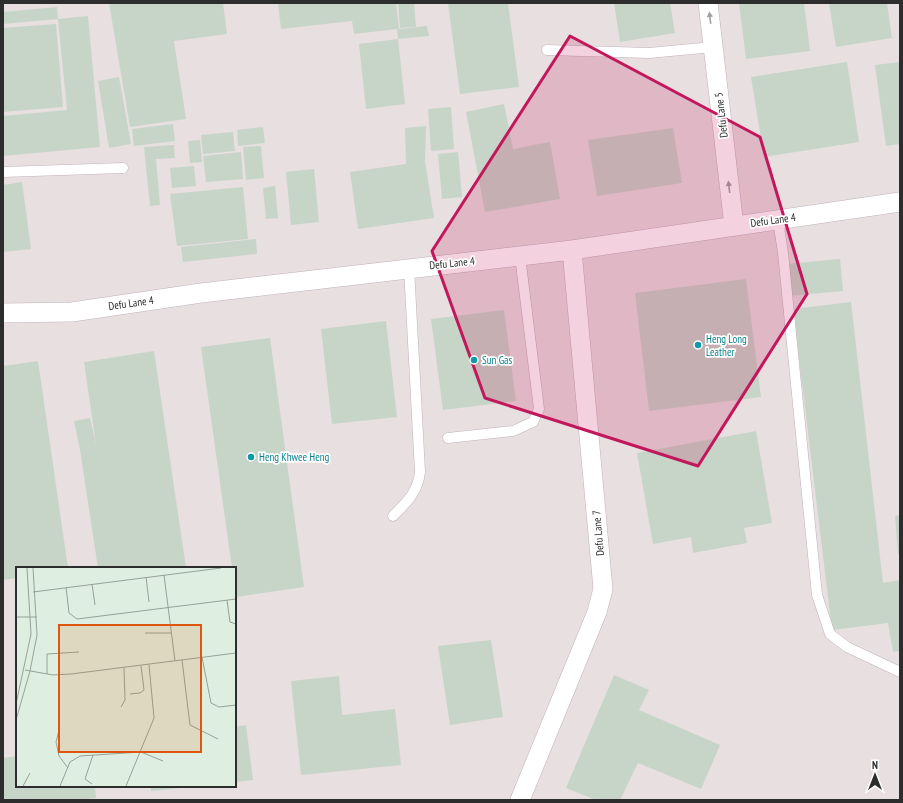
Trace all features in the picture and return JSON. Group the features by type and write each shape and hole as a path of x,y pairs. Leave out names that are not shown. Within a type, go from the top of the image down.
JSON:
{"street":[{"name":"Defu Lane 5","path":"708,3 734,226"},
{"name":"Defu Lane 4","path":"3,313 72,312 201,293 572,250 900,202"},
{"name":"Defu Lane 7","path":"520,800 597,612 603,589 572,250"}],"lane":[{"path":"547,50 648,53 713,46"},
{"path":"3,172 123,168"},
{"path":"778,220 783,253 817,595 830,634 847,647 900,672"},
{"path":"448,438 513,431 533,422 539,410 520,256"},
{"path":"392,516 409,500 419,484 420,472 409,268"}],"highlighted area":[{"path":"570,36 760,137 807,294 698,466 485,398 432,251"}],"shaded area":[{"path":"3,3 900,3 900,800 3,800"}],"building":[{"path":"109,3 223,3 227,34 174,41 186,119 130,127"},
{"path":"278,3 396,3 399,29 427,26 429,36 398,39 397,29 354,34 352,21 281,29"},
{"path":"398,3 414,3 416,27 400,28"},
{"path":"448,3 508,3 519,87 460,94"},
{"path":"614,3 670,3 675,33 620,42"},
{"path":"739,3 804,3 810,51 746,59"},
{"path":"829,3 887,3 892,38 836,47"},
{"path":"57,7 58,19 3,24 3,12"},
{"path":"88,16 100,147 3,156 3,116 67,110 58,19"},
{"path":"56,24 63,107 3,112 3,28"},
{"path":"398,39 405,104 366,109 359,44"},
{"path":"847,62 859,142 764,157 751,77"},
{"path":"900,62 900,144 886,146 875,65"},
{"path":"119,77 131,144 109,148 98,81"},
{"path":"504,104 513,149 550,142 560,199 485,212 466,112"},
{"path":"451,107 454,149 431,151 428,109"},
{"path":"173,124 175,141 134,146 132,129"},
{"path":"426,126 425,161 434,218 358,229 350,172 406,164 405,128"},
{"path":"263,127 265,143 238,146 237,130"},
{"path":"673,128 682,183 597,196 588,140"},
{"path":"233,132 235,151 203,154 201,135"},
{"path":"200,140 202,162 190,163 188,141"},
{"path":"174,145 175,158 156,159 160,205 150,206 144,147"},
{"path":"261,146 264,178 246,180 243,147"},
{"path":"241,152 243,179 206,182 203,156"},
{"path":"458,152 462,197 442,199 438,154"},
{"path":"194,166 196,186 172,188 170,168"},
{"path":"314,169 319,222 291,225 286,172"},
{"path":"22,182 31,249 3,252 3,185"},
{"path":"275,186 278,218 266,219 263,188"},
{"path":"243,187 248,239 177,246 170,194"},
{"path":"256,239 257,254 183,262 181,247"},
{"path":"840,259 843,291 789,296 786,264"},
{"name":"Heng Long Leather","path":"746,279 761,397 649,411 635,293"},
{"path":"851,302 883,583 900,580 900,651 893,652 888,623 832,630 793,309"},
{"name":"Sun Gas","path":"504,310 516,401 443,410 431,319"},
{"path":"386,321 397,417 332,424 321,329"},
{"name":"Heng Khwee Heng","path":"270,338 304,587 236,597 236,567 232,567 201,347"},
{"path":"154,351 186,567 98,567 80,450 74,421 90,418 96,444 84,362"},
{"path":"38,361 68,567 16,567 16,578 3,580 3,366"},
{"path":"756,431 772,523 744,528 747,543 693,553 691,537 653,544 637,453"},
{"path":"900,515 900,554 898,554 895,516"},
{"path":"491,640 503,717 450,725 438,646"},
{"path":"614,675 649,690 639,710 720,745 701,789 638,763 620,800 596,800 566,788"},
{"path":"339,676 342,715 395,709 401,765 301,775 291,681"},
{"path":"246,725 253,780 236,782 236,727"},
{"path":"16,756 16,787 95,787 96,798 79,800 3,800 3,758"},
{"path":"151,787 189,787 151,791"}],"place":[{"name":"Heng Long Leather","path":"698,345"},
{"name":"Sun Gas","path":"474,360"},
{"name":"Heng Khwee Heng","path":"251,457"}]}
